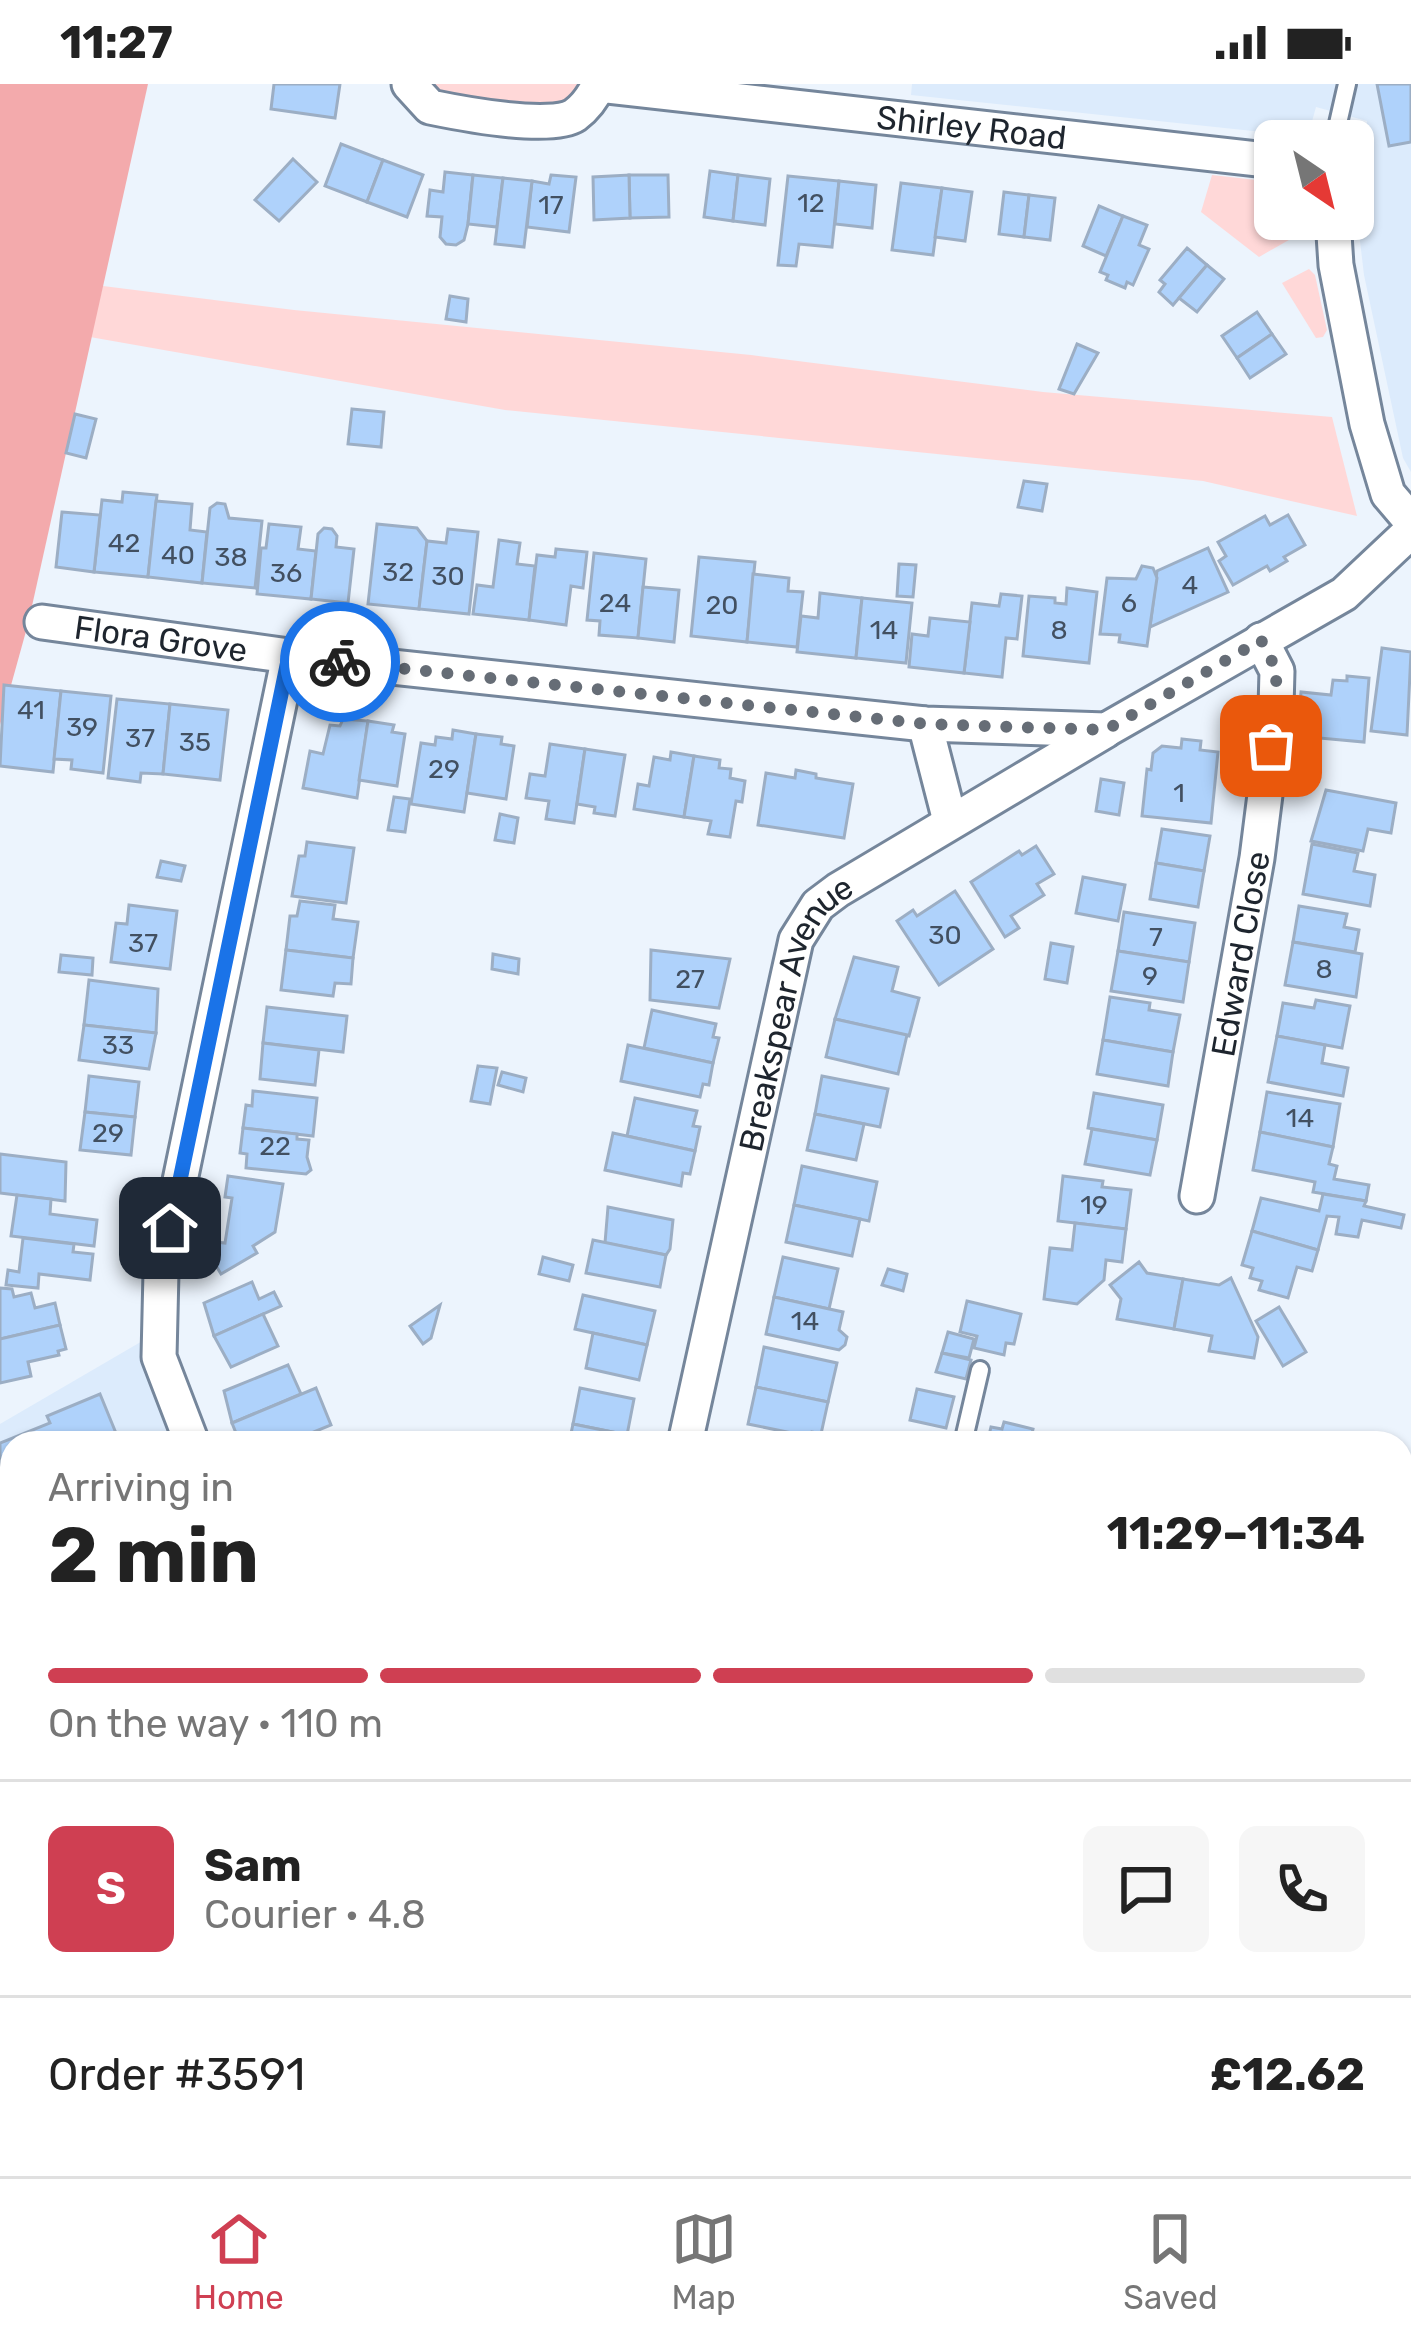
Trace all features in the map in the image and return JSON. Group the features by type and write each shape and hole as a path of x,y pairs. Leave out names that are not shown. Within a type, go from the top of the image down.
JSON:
{"street":[{"name":"Shirley Road","path":"409,84 430,106 548,122 573,117 599,84 1254,159"},
{"path":"1334,240 1367,424 1388,494 1411,521"},
{"path":"1106,730 1344,594 1411,531"},
{"name":"Flora Grove","path":"42,622 289,656 926,724 1106,730"},
{"name":"Edward Close","path":"1197,1196 1257,858 1276,708 1277,671 1261,640"},
{"path":"187,1431 159,1358 161,1272 289,656"},
{"path":"926,724 950,821"},
{"name":"Breakspear Avenue","path":"688,1431 796,940 818,905 838,890 1106,730"}],"lane":[{"path":"1339,120 1347,84"},
{"path":"966,1431 980,1370"}],"shaded area":[{"path":"0,84 148,84 28,624 0,725"},
{"path":"428,84 578,84 572,98 552,109 447,98"},
{"path":"912,84 1411,84 1411,472 1403,458 1360,240 1374,240 1374,120 1316,107 1312,120 1254,120 1254,131 911,95"},
{"path":"1212,175 1254,180 1254,240 1289,240 1259,257 1201,212"},
{"path":"1309,269 1315,275 1327,330 1323,337 1316,338 1282,283"},
{"path":"103,286 294,310 751,355 1043,392 1332,417 1357,516 1203,481 505,410 90,337"},
{"path":"163,1329 189,1431 0,1431 0,1424"}],"building":[{"path":"274,84 340,84 335,118 271,109"},
{"path":"1377,84 1411,84 1411,142 1389,146"},
{"path":"341,144 383,160 367,202 325,186"},
{"path":"293,159 317,182 279,221 255,200"},
{"path":"383,160 423,175 407,217 367,202"},
{"path":"710,171 738,175 733,221 704,217"},
{"path":"445,172 473,175 468,224 464,240 456,245 440,237 442,217 427,216 430,190 443,192"},
{"path":"473,175 503,178 497,227 468,224"},
{"path":"551,175 576,177 569,232 527,227 532,181 549,184"},
{"path":"629,175 668,175 669,217 630,218"},
{"path":"629,175 630,218 594,220 593,177"},
{"path":"738,175 770,179 765,225 733,221"},
{"path":"788,176 839,181 832,247 799,244 796,266 778,265"},
{"path":"503,178 532,181 524,247 495,244"},
{"path":"839,181 876,185 872,228 835,224"},
{"path":"901,183 942,188 933,255 892,250"},
{"path":"942,188 972,192 965,241 935,237"},
{"path":"1004,192 1029,195 1024,237 999,234"},
{"path":"1029,195 1055,198 1050,240 1024,237"},
{"path":"1099,206 1123,216 1106,256 1083,246"},
{"path":"1123,216 1147,225 1139,245 1149,249 1133,285 1127,282 1125,288 1100,272"},
{"path":"1187,248 1207,265 1173,305 1159,292 1165,284 1160,280"},
{"path":"1207,265 1224,279 1197,312 1179,298"},
{"path":"450,296 468,299 466,322 446,319"},
{"path":"1257,312 1272,334 1237,358 1222,336"},
{"path":"1272,334 1286,354 1250,378 1237,358"},
{"path":"1077,344 1098,353 1074,394 1059,389"},
{"path":"352,409 384,412 381,447 348,444"},
{"path":"75,414 96,419 86,458 66,453"},
{"path":"1024,481 1047,484 1042,511 1018,507"},
{"path":"123,492 157,495 148,577 94,572 102,500 122,502"},
{"path":"156,501 192,504 190,530 207,532 202,583 148,577"},
{"path":"225,504 229,518 262,521 255,588 202,583 210,508"},
{"path":"62,512 100,515 94,572 56,567"},
{"path":"1288,515 1305,545 1270,571 1267,566 1233,585 1219,561 1226,556 1218,542 1265,516 1270,525"},
{"path":"269,524 301,527 298,549 316,551 311,599 257,594 261,548 266,548"},
{"path":"377,524 417,528 427,541 419,609 368,604"},
{"path":"324,528 337,536 336,547 354,549 348,603 311,599 318,534"},
{"path":"448,529 478,532 469,614 419,609 427,541 446,543"},
{"path":"499,540 520,543 517,564 535,566 529,620 473,614 477,585 493,587"},
{"path":"1208,548 1228,592 1150,627 1157,571"},
{"path":"556,549 587,552 583,588 571,586 566,625 529,620 537,555 555,557"},
{"path":"594,553 646,559 638,638 599,635 600,621 587,620"},
{"path":"699,557 755,562 747,642 691,636"},
{"path":"899,564 916,565 913,597 897,596"},
{"path":"1142,566 1153,568 1157,578 1147,646 1119,642 1120,635 1100,634 1107,578 1136,579"},
{"path":"753,574 789,578 788,591 803,592 797,647 747,642"},
{"path":"643,587 679,590 674,642 638,638"},
{"path":"1067,588 1097,592 1089,663 1023,656 1029,596 1066,604"},
{"path":"820,593 862,598 856,658 797,652 801,616 818,618"},
{"path":"1001,594 1022,596 1017,639 1006,638 1002,677 964,673 972,603 999,606"},
{"path":"862,598 912,603 906,663 856,658"},
{"path":"930,618 970,622 964,673 909,667 912,634 928,636"},
{"path":"1382,648 1411,652 1407,735 1371,731"},
{"path":"1347,676 1369,678 1364,742 1297,736 1301,692 1331,695 1333,680 1347,681"},
{"path":"4,685 61,691 53,772 0,766"},
{"path":"61,691 111,696 103,773 71,769 72,760 54,759"},
{"path":"117,699 170,704 163,774 141,773 140,782 108,778"},
{"path":"170,704 228,710 220,780 163,774"},
{"path":"343,719 368,721 357,798 303,788 310,751 323,754 330,725 340,726"},
{"path":"368,721 394,725 392,732 405,734 397,786 359,780"},
{"path":"453,730 476,734 464,812 411,804 421,743 435,745 436,737 452,739"},
{"path":"476,734 502,737 501,744 514,746 506,799 467,793"},
{"path":"1182,739 1201,741 1200,750 1218,752 1211,823 1142,816 1153,753 1162,746 1181,748"},
{"path":"550,744 585,749 574,823 546,819 549,801 526,798 530,774 545,776"},
{"path":"585,749 625,755 615,816 577,804"},
{"path":"671,752 694,756 684,817 634,809 638,784 649,786 654,757 670,760"},
{"path":"694,756 720,760 719,768 731,769 730,778 745,781 730,837 708,834 711,821 684,817"},
{"path":"796,770 853,784 844,838 758,825 766,773 795,778"},
{"path":"1101,779 1124,783 1119,815 1096,811"},
{"path":"1326,790 1396,803 1391,833 1368,829 1363,851 1311,841"},
{"path":"394,797 410,799 405,832 388,830"},
{"path":"500,814 518,818 514,843 495,840"},
{"path":"1162,829 1210,836 1204,871 1156,863"},
{"path":"307,842 354,848 346,903 292,896 299,856 305,856"},
{"path":"1312,844 1358,853 1354,871 1375,875 1370,906 1303,894"},
{"path":"1036,846 1054,874 1037,884 1044,895 1011,916 1019,928 1005,937 971,882 1019,851 1022,855"},
{"path":"161,861 185,866 181,881 157,877"},
{"path":"1156,863 1204,871 1198,907 1150,899"},
{"path":"1083,877 1125,885 1118,921 1076,913"},
{"path":"955,891 993,949 939,985 897,921 913,910 917,916"},
{"path":"300,901 335,905 333,919 358,922 353,958 286,950 290,916 297,916"},
{"path":"129,905 177,911 170,969 111,962 116,923 127,924"},
{"path":"1299,906 1347,914 1344,927 1359,930 1355,952 1293,942"},
{"path":"1124,912 1195,923 1189,962 1118,951"},
{"path":"1293,942 1362,954 1356,997 1285,985"},
{"path":"1051,943 1073,947 1067,983 1045,979"},
{"path":"286,950 353,958 351,984 335,983 333,996 281,990"},
{"path":"651,950 730,959 719,1008 650,1000"},
{"path":"1118,951 1189,962 1183,1002 1111,991"},
{"path":"493,954 519,959 518,974 492,969"},
{"path":"61,955 93,958 92,975 59,972"},
{"path":"854,957 898,967 892,991 919,998 909,1036 835,1019"},
{"path":"89,980 158,989 156,1033 84,1025"},
{"path":"1110,997 1150,1003 1149,1010 1180,1015 1173,1052 1103,1040"},
{"path":"1316,1000 1350,1006 1342,1048 1277,1036 1283,1003 1314,1008"},
{"path":"267,1007 347,1016 343,1052 263,1043"},
{"path":"652,1010 716,1024 713,1037 719,1038 713,1063 644,1048"},
{"path":"835,1019 907,1035 898,1074 826,1057"},
{"path":"84,1025 156,1033 149,1069 79,1060"},
{"path":"1277,1036 1325,1045 1322,1063 1348,1068 1343,1096 1268,1082"},
{"path":"1103,1040 1173,1052 1168,1086 1097,1074"},
{"path":"263,1043 319,1050 315,1085 260,1079"},
{"path":"628,1045 713,1063 709,1085 703,1084 700,1097 621,1081"},
{"path":"478,1066 497,1068 490,1104 471,1101"},
{"path":"502,1072 526,1078 523,1092 498,1085"},
{"path":"89,1076 139,1082 135,1117 85,1112"},
{"path":"822,1076 888,1089 880,1127 815,1114"},
{"path":"253,1091 317,1098 313,1136 243,1128"},
{"path":"1267,1092 1340,1104 1333,1147 1260,1132"},
{"path":"1094,1093 1163,1105 1157,1140 1088,1128"},
{"path":"635,1098 697,1111 693,1126 700,1127 695,1151 627,1136"},
{"path":"85,1112 135,1117 131,1155 80,1150"},
{"path":"815,1114 864,1124 856,1160 807,1150"},
{"path":"243,1128 297,1134 297,1139 309,1140 311,1170 306,1174 246,1168 247,1154 240,1153"},
{"path":"1092,1129 1157,1140 1150,1175 1085,1164"},
{"path":"1260,1132 1333,1147 1329,1164 1337,1166 1334,1179 1369,1185 1366,1201 1313,1192 1315,1182 1253,1170"},
{"path":"613,1133 695,1151 690,1174 683,1173 681,1186 605,1170"},
{"path":"0,1154 66,1162 65,1201 0,1193"},
{"path":"802,1166 877,1182 869,1221 794,1205"},
{"path":"228,1176 283,1184 275,1232 253,1246 257,1253 221,1274 212,1259 215,1242 225,1243 232,1198 225,1197"},
{"path":"1063,1176 1131,1190 1126,1229 1058,1221"},
{"path":"1323,1194 1366,1201 1364,1206 1404,1215 1401,1228 1362,1220 1358,1237 1336,1234 1339,1217 1327,1216 1318,1250 1252,1231 1261,1198 1319,1211"},
{"path":"17,1195 51,1199 50,1214 97,1220 94,1246 11,1236"},
{"path":"794,1205 860,1219 852,1256 786,1242"},
{"path":"608,1207 673,1220 666,1255 605,1243"},
{"path":"1075,1223 1126,1229 1122,1262 1106,1260 1104,1280 1077,1304 1044,1299 1050,1248 1072,1250"},
{"path":"1252,1231 1318,1250 1312,1271 1297,1267 1288,1298 1259,1290 1262,1281 1250,1278 1253,1268 1242,1265"},
{"path":"23,1238 74,1244 73,1252 93,1254 90,1280 39,1274 38,1288 6,1285 8,1270 19,1272"},
{"path":"593,1240 666,1255 660,1287 586,1273"},
{"path":"543,1257 573,1265 569,1281 539,1274"},
{"path":"783,1257 838,1269 829,1309 774,1297"},
{"path":"1139,1262 1147,1273 1183,1279 1174,1329 1117,1319 1121,1299 1110,1285"},
{"path":"888,1269 907,1274 903,1291 882,1285"},
{"path":"1231,1278 1258,1337 1254,1358 1209,1351 1212,1336 1174,1329 1183,1279 1219,1285"},
{"path":"252,1282 259,1299 274,1292 281,1306 214,1336 204,1303"},
{"path":"0,1288 12,1289 14,1297 31,1293 35,1308 55,1303 60,1325 0,1339"},
{"path":"583,1295 655,1311 647,1345 575,1329"},
{"path":"774,1297 843,1312 839,1330 847,1337 845,1345 839,1350 766,1334"},
{"path":"967,1301 1021,1314 1014,1344 1006,1343 1004,1355 974,1348 977,1336 960,1332"},
{"path":"440,1305 431,1338 423,1344 410,1326"},
{"path":"1279,1307 1306,1352 1283,1366 1256,1321"},
{"path":"263,1314 278,1346 231,1367 214,1336"},
{"path":"60,1325 66,1349 28,1362 31,1376 0,1383 0,1339"},
{"path":"948,1332 974,1339 969,1358 942,1353"},
{"path":"593,1333 647,1345 639,1380 586,1368"},
{"path":"764,1347 837,1363 828,1402 756,1387"},
{"path":"942,1353 971,1360 966,1379 936,1372"},
{"path":"288,1365 301,1394 232,1423 224,1391"},
{"path":"756,1387 828,1402 822,1431 782,1431 748,1424"},
{"path":"316,1388 331,1425 316,1431 235,1431 232,1423"},
{"path":"580,1388 634,1399 628,1431 573,1424"},
{"path":"917,1389 954,1397 946,1428 910,1420"},
{"path":"100,1394 115,1431 30,1431 50,1423 47,1416"},
{"path":"1004,1422 1033,1429 990,1431 991,1427 1002,1429"},
{"path":"573,1424 607,1431 572,1431"}],"way so far":[{"path":"340,662 926,724 1106,730 1261,640 1277,671 1271,746"}],"route":[{"path":"170,1228 289,656 340,662"}]}
